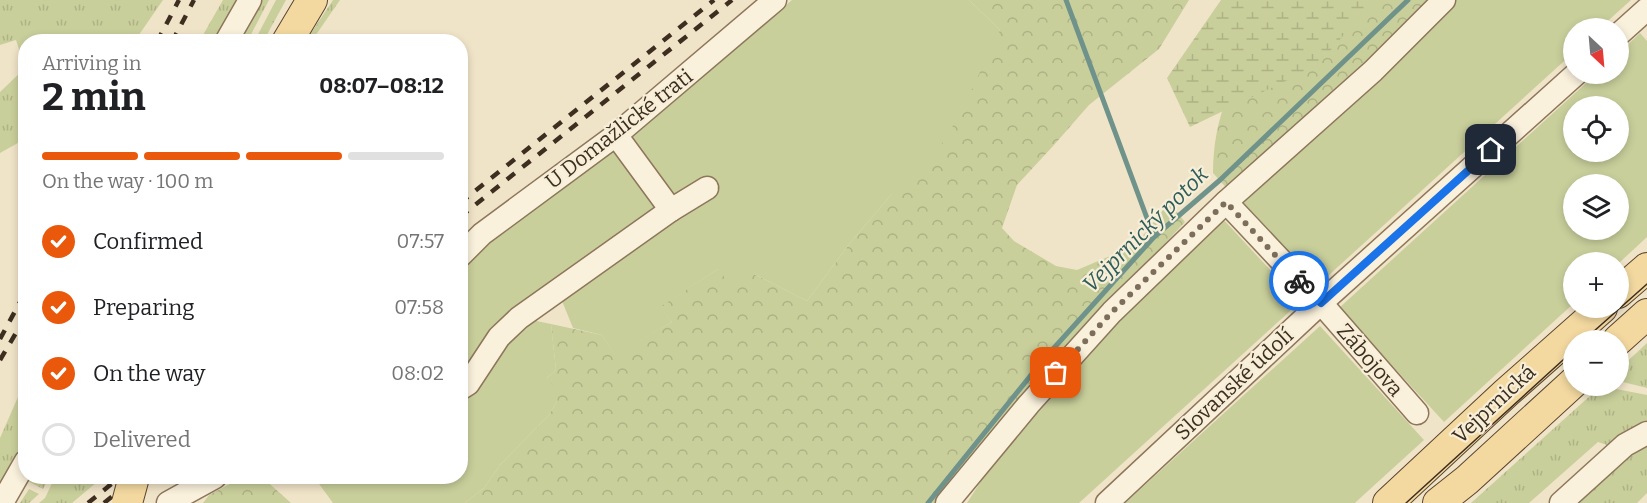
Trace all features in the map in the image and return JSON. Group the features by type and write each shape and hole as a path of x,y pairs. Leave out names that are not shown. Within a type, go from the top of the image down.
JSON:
{"main road":[{"path":"292,34 312,0"},
{"path":"1629,284 1647,268"},
{"path":"1629,330 1647,314"},
{"name":"Vejprnická","path":"1388,503 1591,318"},
{"name":"Vejprnická","path":"1438,503 1467,480 1563,392"},
{"path":"127,503 132,484"}],"street":[{"path":"231,34 250,0"},
{"name":"U Domažlické trati","path":"468,248 482,234 616,135 775,0"},
{"path":"946,503 1029,404 1112,312 1226,202 1373,71 1444,0"},
{"path":"1629,26 1645,14"},
{"name":"Slovanské údolí","path":"1107,503 1321,303 1565,84"},
{"path":"616,135 671,210"},
{"path":"468,384 499,337 519,318 671,210 707,188"},
{"name":"Zábojova","path":"1226,202 1321,303 1417,413"},
{"path":"1561,503 1626,445 1647,433"},
{"path":"2,503 18,475"},
{"path":"168,503 202,484"}],"green space":[{"path":"0,0 163,0 140,34 18,34 18,46 16,40 0,45"},
{"path":"223,0 236,0 218,34 204,34"},
{"path":"260,0 269,0 251,34 244,34"},
{"path":"276,0 286,0 267,34 258,34"},
{"path":"333,0 340,0 317,34 310,34"},
{"path":"792,0 969,0 1000,30 959,116 941,145 891,195 850,243 807,301 754,274 733,288 718,269 660,307 672,322 615,356 602,335 573,328 562,301 714,195 675,196 630,137"},
{"path":"969,0 1189,0 1159,49 1089,105 1017,185 1002,228 1014,241 1056,266 1077,270 1136,245 1169,202 1185,222 1007,415 935,503 465,503 484,488 500,465 549,415 557,401 547,378 556,370 551,324 602,335 615,355 672,322 659,307 718,269 754,274 807,301 850,243 891,195 1000,30"},
{"path":"1221,0 1374,0 1317,66 1190,127 1167,78"},
{"path":"1358,0 1429,0 1363,68 1230,192 1213,173 1217,132 1228,94"},
{"path":"1453,0 1631,0 1611,18 1563,18 1563,62 1318,285 1241,200"},
{"path":"1640,33 1647,41 1647,237 1629,254 1563,252 1563,313 1444,422 1339,308 1563,104 1563,162 1629,162 1629,96 1572,96 1585,84 1629,84 1629,43"},
{"path":"18,75 18,143 0,153 0,92"},
{"path":"610,150 621,154 658,208 468,370 468,259 485,241"},
{"path":"1221,217 1300,302 1079,503 967,503 995,459 1073,361"},
{"path":"527,319 551,324 556,370 547,378 555,388 557,401 549,415 500,465 484,488 465,503 333,503 319,484 468,484 468,387"},
{"path":"1320,326 1424,440 1355,503 1125,503"},
{"path":"1647,343 1647,388 1629,384 1629,360"},
{"path":"1629,391 1647,395 1647,420 1611,444 1598,442 1529,503 1471,503 1590,396 1629,396"},
{"path":"18,397 18,451 0,485 0,438"},
{"path":"1647,440 1647,493 1637,503 1573,503"},
{"path":"34,484 46,484 43,489"},
{"path":"52,484 95,484 72,503 39,503 45,498"},
{"path":"230,484 270,484 291,503 203,503 209,495"},
{"path":"29,489 39,494 29,503 20,503"}],"waterway":[{"path":"1066,0 1154,237"},
{"name":"Vejprnický potok","path":"928,503 1044,359 1154,237 1220,180 1408,0"}],"tram line":[{"path":"1595,330 1647,284"},
{"path":"1406,503 1563,360"}],"railway":[{"path":"161,34 179,0"},
{"path":"176,34 194,0"},
{"path":"468,197 714,0"},
{"path":"468,211 732,0"},
{"path":"0,339 18,306"},
{"path":"0,360 18,330"},
{"path":"88,503 111,484"},
{"path":"104,503 127,484"}],"way so far":[{"path":"1056,373 1112,312 1226,202 1299,281"}],"route":[{"path":"1299,281 1321,303 1491,150"}]}
